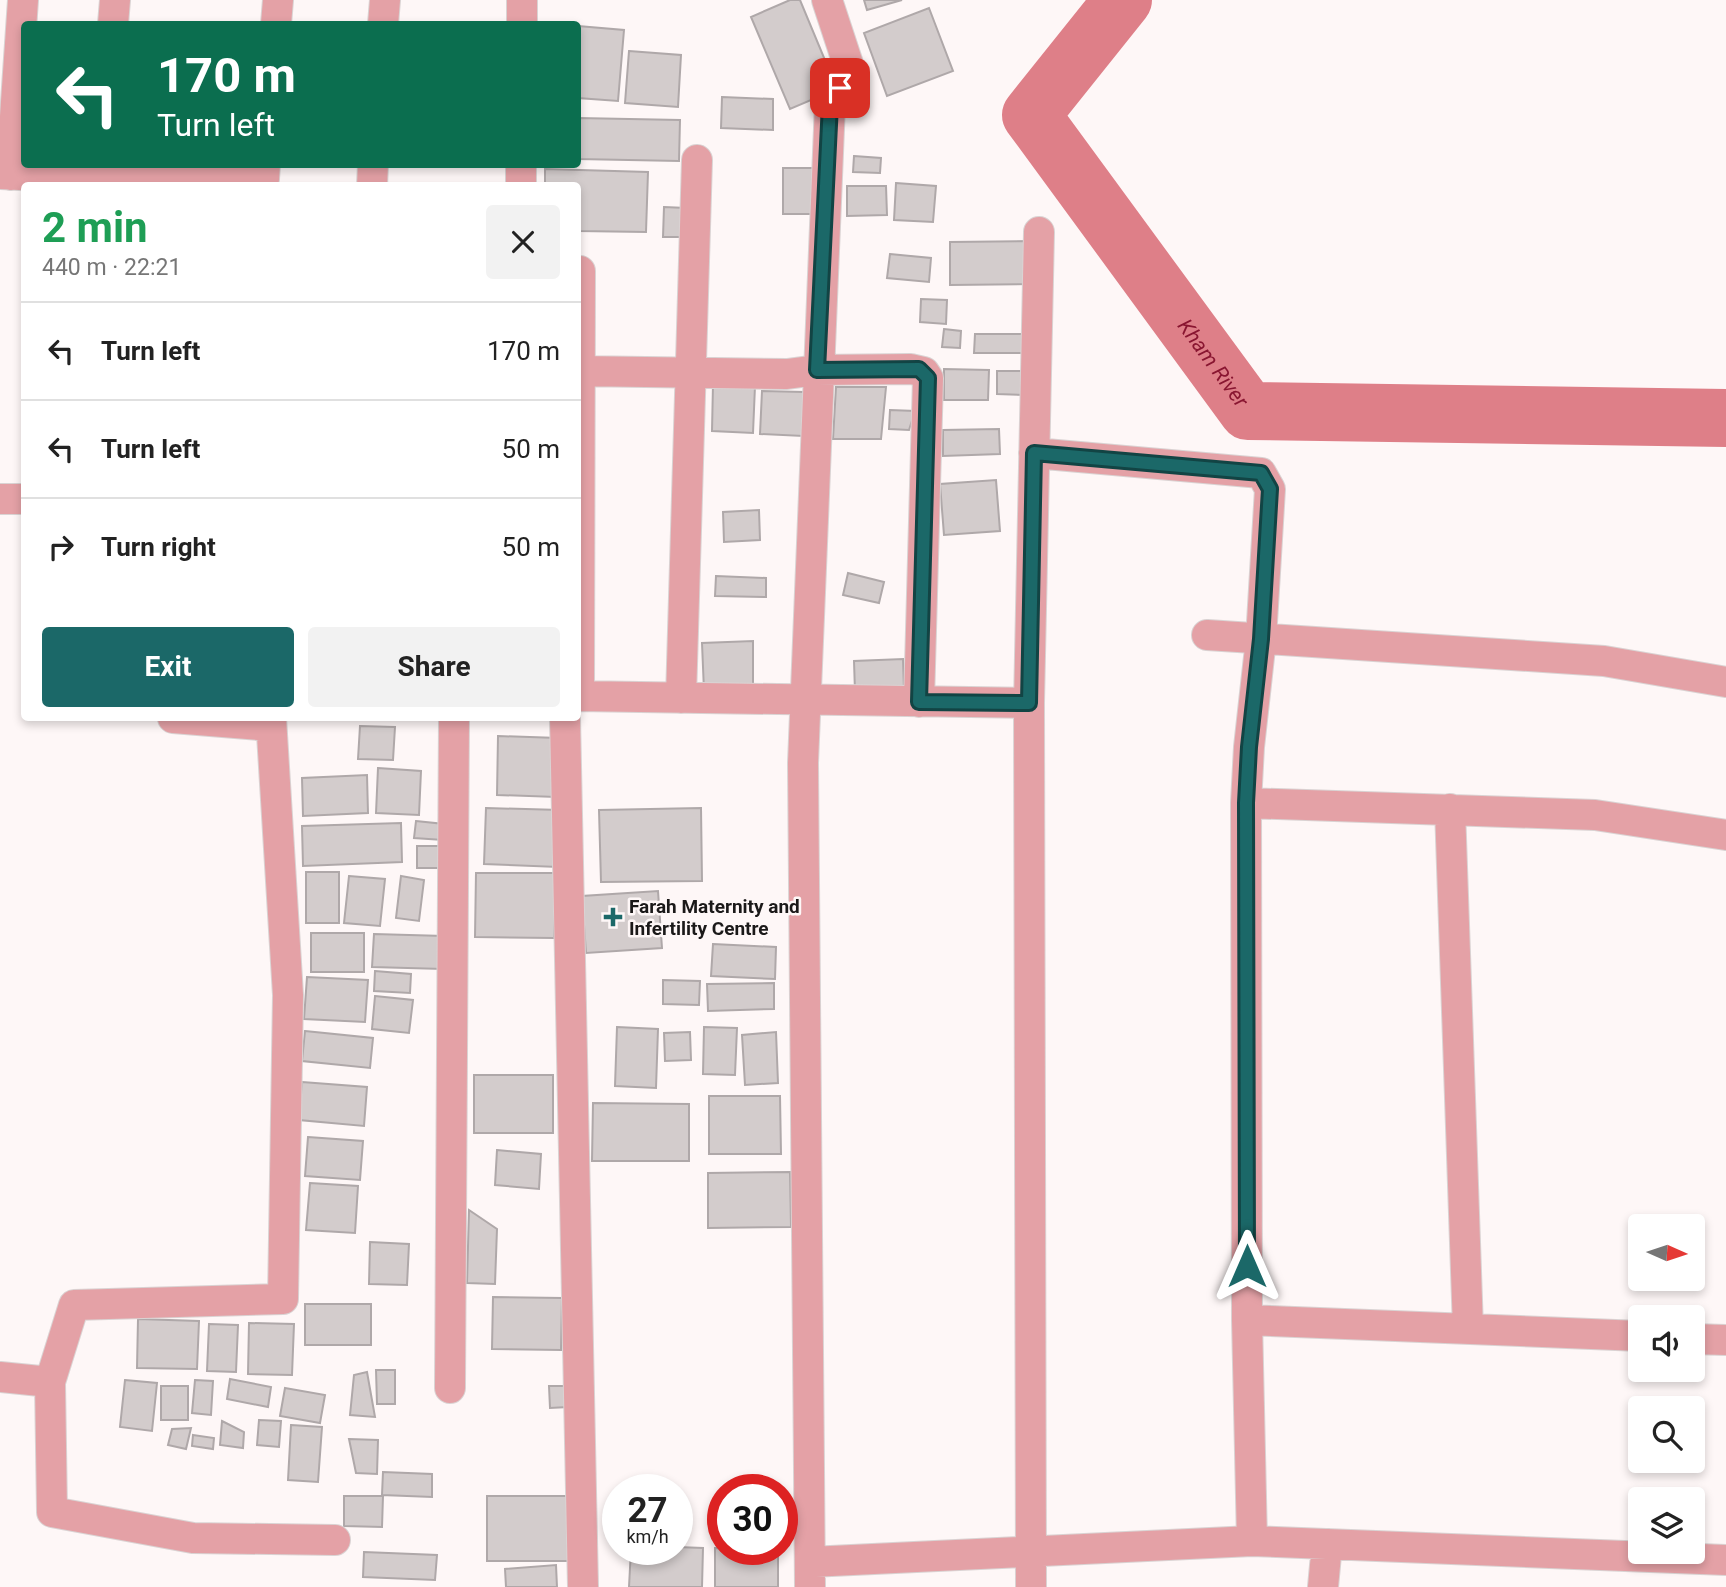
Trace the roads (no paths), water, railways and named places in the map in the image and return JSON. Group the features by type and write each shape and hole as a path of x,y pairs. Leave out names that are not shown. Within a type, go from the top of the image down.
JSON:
{"street":[{"path":"23,0 6,175 104,172 151,182 264,179 265,168"},
{"path":"113,21 115,0"},
{"path":"276,21 278,0"},
{"path":"383,21 385,0"},
{"path":"522,0 522,21"},
{"path":"827,0 850,72 830,104 805,700 803,777 810,1575 1030,1553 1252,1541 1726,1560"},
{"path":"681,698 697,160"},
{"path":"1031,1587 1029,703 1040,232"},
{"path":"581,371 787,374 817,370 919,369 928,378 919,702"},
{"path":"1034,453 1261,473 1270,489 1261,639 1249,747 1246,803 1247,1320 1252,1541"},
{"path":"0,499 21,499"},
{"path":"1207,635 1604,662 1726,682"},
{"path":"581,703 681,698 1029,703"},
{"path":"246,721 271,722 288,995 283,1299 74,1305 50,1382 51,1512 193,1538 335,1540"},
{"path":"450,1388 454,721"},
{"path":"574,721 583,1587"},
{"path":"1246,803 1595,815 1726,835"},
{"path":"1450,809 1468,1329"},
{"path":"1247,1320 1628,1336"},
{"path":"1705,1339 1726,1340"},
{"path":"0,1377 50,1382"},
{"path":"1323,1587 1327,1544"}],"waterway":[{"name":"Kham River","path":"1123,0 1031,115 1248,411 1726,418"}],"place":[{"name":"Farah Maternity and Infertility Centre","path":"613,917"}]}
